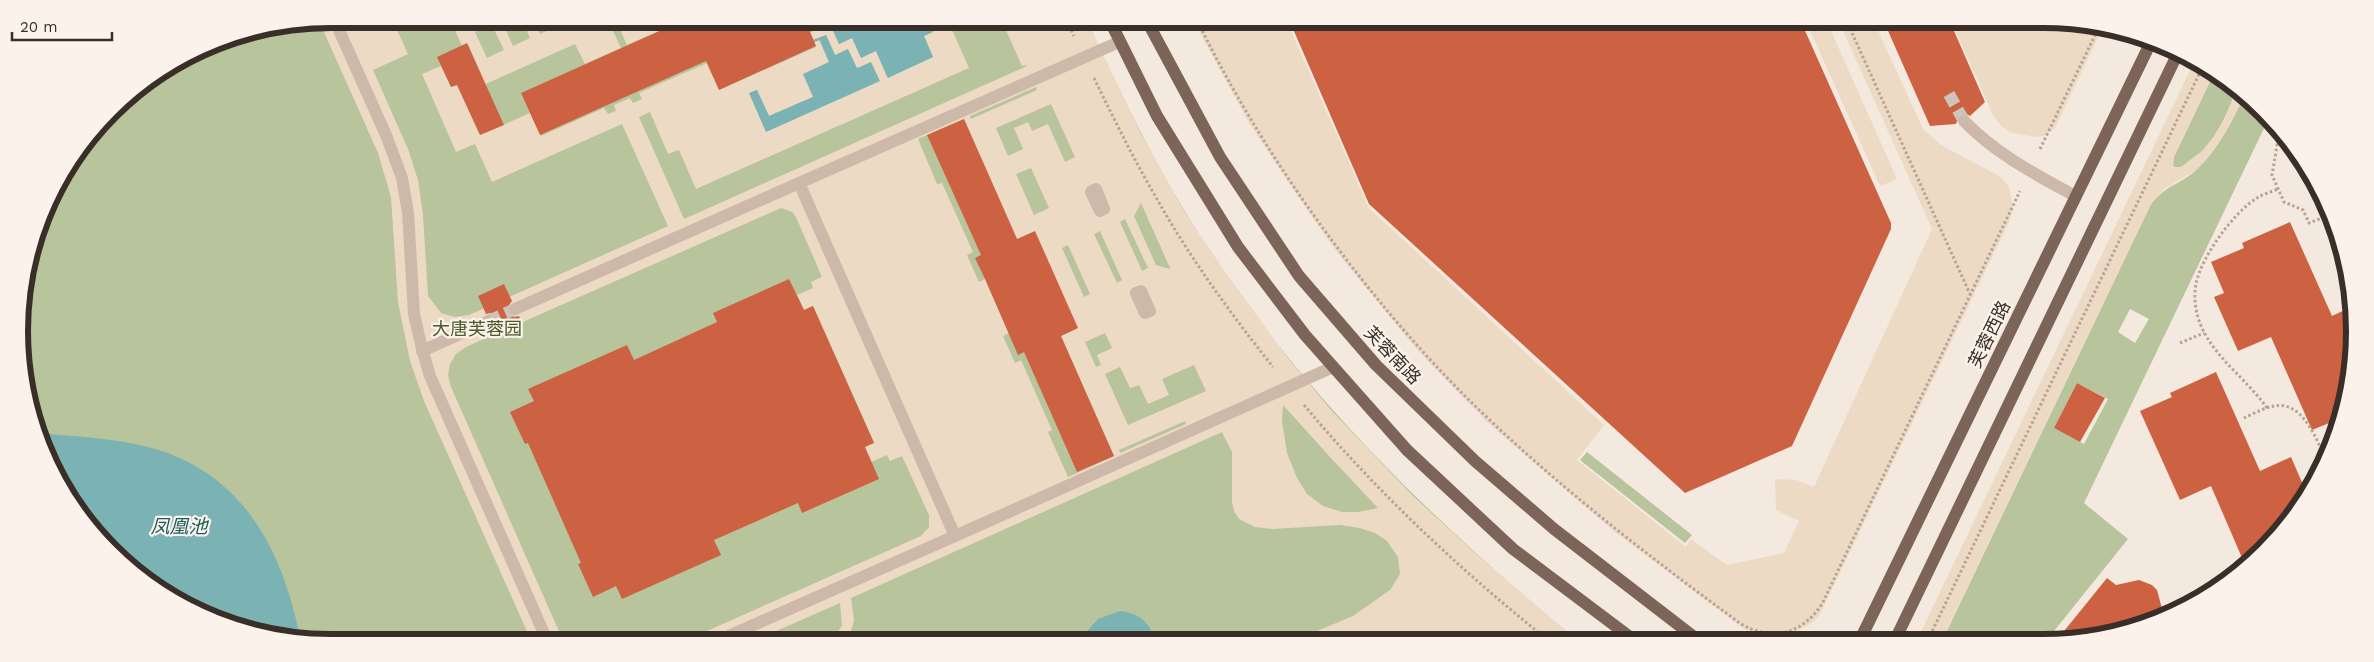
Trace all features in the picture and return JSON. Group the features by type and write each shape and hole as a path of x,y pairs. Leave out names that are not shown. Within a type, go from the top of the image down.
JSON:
{"main road":[{"path":"1113,28 1157,116 1238,247 1305,335 1407,450 1513,549 1626,634"},
{"name":"芙蓉南路","path":"1150,28 1220,157 1299,276 1376,365 1475,461 1554,529 1690,634"},
{"name":"芙蓉西路","path":"1863,634 2149,47"},
{"path":"1899,634 2175,58"}],"lane":[{"path":"338,28 386,135 402,178 408,214 414,314 422,351 441,401 544,634"},
{"path":"516,309 1119,42"},
{"path":"1964,121 1997,150 2075,196"},
{"path":"799,183 955,536"},
{"path":"422,351 489,321"},
{"path":"733,634 1333,367"}],"path":[{"path":"1070,28 1078,44"},
{"path":"1201,28 1238,96 1291,180 1366,283 1435,364 1493,423 1658,562 1751,630 1763,633 1786,632 1797,628 1815,614 2097,32"},
{"path":"1850,28 1970,294"},
{"path":"1931,634 2200,71"},
{"path":"1091,72 1134,158 1166,214 1223,301 1276,372"},
{"path":"2278,139 2272,175 2284,202 2303,210 2310,223 2324,217"},
{"path":"2267,408 2254,389 2217,352 2204,333 2196,313 2196,283 2212,248 2235,216 2257,198 2278,189"},
{"path":"2180,343 2204,333"},
{"path":"1301,402 1356,462 1425,532 1541,634"},
{"path":"2244,418 2267,408 2284,406 2298,413 2310,428 2321,452"}],"green space":[{"name":"大唐芙蓉园","path":"311,28 1090,28 1133,117 1170,187 1224,272 1267,331 1313,388 1362,442 1413,494 1521,593 1570,634 311,634 272,629 215,611 179,594 162,583 116,546 79,500 68,483 51,447 33,390 28,351 28,311 33,272 44,233 68,179 90,146 116,116 146,90 179,68 233,44 272,33"},
{"path":"2211,79 2234,96 2221,126 2206,148 2187,164 2175,169 2172,163"},
{"path":"2241,102 2266,125 2084,503 2128,539 2052,634 1945,634 2151,204 2163,192 2191,174 2205,161 2229,127","holes":["2130,309 2149,319 2135,343 2118,332","2077,383 2108,399 2084,444 2054,428"]},
{"path":"1587,452 1692,535 1685,543 1580,460"}],"shaded area":[{"path":"322,28 396,28 408,54 373,70 408,149 418,180 423,215 428,296 441,313 455,317 469,315 668,226 622,124 492,182 475,144 456,152 422,74 441,66 451,87 457,85 480,135 530,113 541,136 604,108 608,114 616,111 614,105 630,98 633,103 642,99 639,93 707,63 719,90 816,47 814,42 819,40 829,62 813,97 769,116 757,90 749,93 766,131 857,69 835,55 826,35 813,40 810,32 820,28 832,28 839,44 852,38 876,51 887,77 933,57 924,36 932,32 931,28 951,28 969,68 696,189 679,150 668,154 650,112 639,117 684,219 1027,66 1022,66 1005,28 1090,28 1141,134 1184,211 1287,357 1331,410 1412,495 1475,553 1570,634 1312,634 1353,616 1390,590 1400,574 1398,557 1387,541 1375,533 1360,528 1340,525 1272,529 1255,527 1239,519 1234,511 1232,502 1232,452 1222,432 851,598 854,620 850,634 836,634 842,626 840,603 769,634 700,634 921,536 929,527 929,515 902,456 890,461 887,455 871,462 865,447 874,442 813,306 804,310 797,295 813,288 811,282 822,277 796,217 792,212 781,208 466,347 456,354 450,364 448,375 451,387 560,634 528,634 424,401 410,361 398,302 391,197 378,153","holes":["1036,87 1037,90 971,119 970,116","1051,104 1075,157 1065,162 1048,124 1032,131 1028,122 1014,128 1023,149 1008,156 996,128","964,119 1017,239 1078,328 1061,336 1114,456 1068,477 1048,432 1052,430 1021,360 1015,363 1003,336 1009,333 985,279 979,282 967,255 973,252 942,183 937,184 918,139","1031,168 1049,208 1034,215 1016,174","1141,203 1170,269 1156,265 1134,216","1125,219 1148,268 1142,271 1120,222","1100,231 1122,280 1117,283 1094,234","1068,245 1090,294 1084,297 1062,248","1105,333 1112,348 1097,355 1101,365 1096,367 1085,342","1194,365 1206,391 1128,425 1105,374 1120,367 1130,388 1139,385 1148,404 1169,395 1162,379","1283,405 1378,508 1359,512 1342,512 1323,506 1307,494 1297,478 1287,453 1282,421","1185,421 1186,424 1120,453 1119,450"]},
{"path":"454,28 485,28 475,32 487,58 504,50 493,28 505,28 513,46 530,38 526,28 537,28 540,34 553,28 612,28 621,48 585,64 575,44 479,87 481,74 468,44 462,46"},
{"path":"620,28 666,28 627,45"},
{"path":"1197,28 1290,28 1369,208 1604,425 1577,460 1686,547 1691,539 1727,565 1784,553 1799,521 1776,510 1775,479 1796,480 1814,487 1932,229 1842,28 1877,28 1923,129 1941,145 2001,177 2009,187 2013,209 2009,222 1819,616 1809,625 1791,634 1753,634 1615,532 1486,421 1419,352 1336,251 1249,123"},
{"path":"1809,28 1830,28 1897,179 1880,186"},
{"path":"1954,28 2063,28 2100,33 2055,128 2044,136 2035,137 2012,133 2001,126 1993,115"},
{"path":"2192,66 2211,79 2174,157 2173,167 2181,167 2202,151 2225,118 2234,95 2241,103 2225,133 2206,160 2196,170 2164,189 2151,204 1945,634 1920,634"}],"water":[{"path":"808,28 820,28 810,32"},
{"path":"832,28 931,28 933,32 924,36 933,57 888,78 876,51 861,58 852,38 839,44"},
{"path":"826,35 835,55 848,49 857,68 871,62 880,81 766,132 749,93 757,90 769,116 813,97 803,74 829,62 820,40 814,42 813,40"},
{"name":"凤凰池","path":"46,434 110,440 152,448 184,460 211,476 235,496 254,520 270,546 292,605 299,633 252,624 215,611 179,594 146,572 116,546 90,516 68,483"},
{"path":"1120,611 1132,614 1142,619 1150,627 1153,634 1084,634 1098,619"}],"building":[{"path":"666,28 808,28 816,46 719,90 706,61 540,135 521,93"},
{"path":"1293,28 1804,28 1891,223 1891,229 1792,446 1685,493 1369,204"},
{"path":"1887,28 1953,28 1985,102 1970,116 1965,113 1959,115 1956,124 1930,126"},
{"path":"467,43 504,125 480,135 457,85 451,87 437,57"},
{"path":"964,119 1017,239 1035,231 1078,328 1061,336 1114,456 1077,472 1024,352 1018,355 975,258 981,255 927,135"},
{"path":"2290,222 2332,316 2346,309 2344,371 2332,422 2312,430 2271,337 2238,351 2214,297 2224,293 2211,262 2244,248 2242,243"},
{"path":"789,279 804,310 813,306 874,443 865,447 879,479 802,513 798,503 714,540 721,555 622,599 616,586 593,597 578,564 581,563 528,443 525,444 510,412 534,401 528,389 627,345 634,360 717,322 713,313"},
{"path":"504,284 512,301 507,308 508,313 514,317 519,316 522,324 496,336 492,328 497,322 496,317 490,313 486,314 478,296"},
{"path":"2216,372 2260,471 2291,457 2304,486 2284,516 2258,546 2243,559 2211,486 2180,500 2140,411 2172,397 2170,393"},
{"path":"2077,383 2105,398 2080,442 2054,428"},
{"path":"2107,578 2116,585 2139,580 2152,585 2157,590 2162,610 2141,618 2102,629 2062,634"}],"tunnel":[{"path":"1949,94 1964,121"},
{"path":"489,321 515,309"}]}
